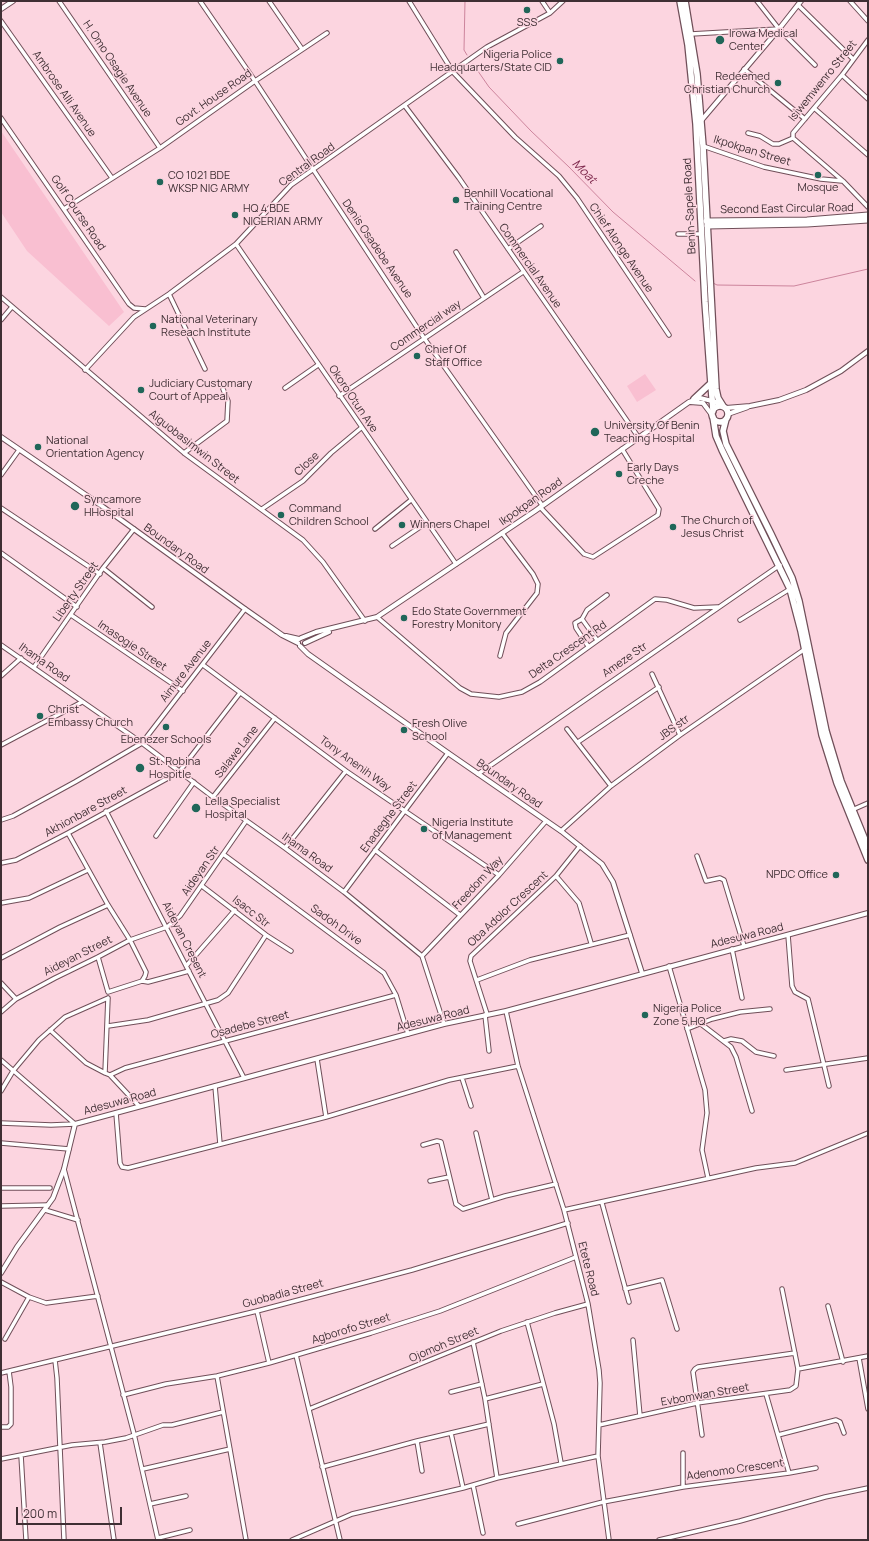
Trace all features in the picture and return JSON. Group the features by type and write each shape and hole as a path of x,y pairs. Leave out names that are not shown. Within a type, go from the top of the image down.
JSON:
{"highway":[{"name":"Benin-Sapele Road","path":"680,1 688,45 698,123 703,146 716,389 728,417"},
{"name":"Benin-Sapele Road","path":"685,1 697,74 701,234 713,414 716,436 782,564"},
{"path":"692,401 711,383"},
{"path":"723,406 718,406 713,414 719,422 728,417"},
{"path":"728,417 723,431 726,444 792,588 806,628 826,731 852,810 868,847"},
{"path":"792,588 822,735 847,809 868,860"}],"main road":[{"name":"Second East Circular Road","path":"707,223 807,220 868,215"},
{"name":"Second East Circular Road","path":"707,223 808,224 868,220"}],"street":[{"path":"1,9 13,1"},
{"name":"H. Omo Osagie Avenue","path":"59,1 160,148"},
{"name":"Denis Osadebe Avenue","path":"200,1 255,81 424,338 541,506 584,554 593,557 658,515 659,510 622,449"},
{"path":"270,1 302,49"},
{"name":"Chief Alonge Avenue","path":"409,1 453,72 515,137 559,176 577,198 669,335"},
{"path":"542,1 550,13"},
{"name":"Central Road","path":"85,370 134,317 170,294 236,244 291,185 487,47 550,13 563,1"},
{"path":"757,1 779,30 815,65"},
{"path":"698,123 779,30 801,1"},
{"path":"850,1 868,21"},
{"path":"798,5 853,59"},
{"name":"Ambrose Alli Avenue","path":"1,22 112,178"},
{"path":"691,34 779,30"},
{"name":"Govt. House Road","path":"64,209 160,148 255,81 327,33"},
{"name":"Isiwemwenro Street","path":"793,138 793,133 842,76 868,40"},
{"path":"744,69 805,118"},
{"path":"842,76 868,99"},
{"name":"Commercial Avenue","path":"404,106 439,150 639,438"},
{"path":"814,108 868,155"},
{"name":"Golf Course Road","path":"1,118 129,304 134,308"},
{"path":"748,132 760,136 773,144 779,144 793,138 843,181 868,207"},
{"name":"Ikpokpan Street","path":"703,146 764,167 821,179 843,181"},
{"path":"508,249 541,226"},
{"path":"678,234 701,234"},
{"name":"Okoro Otun Ave","path":"236,244 361,428 456,564"},
{"path":"456,252 484,298"},
{"name":"Commercial way","path":"340,396 523,272"},
{"path":"170,294 205,369"},
{"name":"Aiguobasimwin Street","path":"1,297 11,308 184,453 262,509 313,550 365,621"},
{"path":"1,320 11,308"},
{"path":"134,317 134,308 146,309"},
{"path":"692,401 712,400 723,406 750,406 779,400 806,390 841,371 868,351"},
{"path":"285,388 318,365"},
{"path":"184,453 226,421 228,401 223,389"},
{"path":"692,401 703,403 713,414"},
{"name":"Ikpokpan Road","path":"301,642 316,632 377,617 502,533 692,401"},
{"path":"728,417 750,406"},
{"name":"Close","path":"262,509 303,481 331,453 361,428"},
{"name":"Boundary Road","path":"1,437 134,529 282,635 301,642 308,654 561,831 602,864 614,882 642,973"},
{"path":"1,475 19,450"},
{"path":"375,529 411,500"},
{"path":"1,508 100,574"},
{"path":"392,546 426,522"},
{"name":"Liberty Street","path":"34,667 103,568 134,529"},
{"path":"500,656 506,633 537,593 538,584 533,574 502,533"},
{"path":"1,553 77,607"},
{"name":"Ameze Str","path":"478,774 782,564"},
{"path":"103,568 152,607"},
{"path":"740,620 792,588"},
{"path":"588,646 575,625 578,620 583,619 587,610 607,595"},
{"name":"Delta Crescent Rd","path":"377,617 455,684 471,694 487,697 499,697 522,692 540,682 655,599 667,600 694,608 718,608"},
{"name":"Aimure Avenue","path":"142,744 245,609"},
{"name":"Imasogie Street","path":"71,615 182,691"},
{"path":"583,619 598,640"},
{"name":"Ihama Road","path":"1,645 142,744 285,848 344,892 422,956"},
{"name":"JBS str","path":"561,831 611,786 680,735 805,649"},
{"path":"1,676 21,658"},
{"name":"Tony Anenih Way","path":"203,665 240,694 346,771 499,875"},
{"path":"652,674 680,735"},
{"path":"578,742 659,687"},
{"path":"179,772 240,694"},
{"path":"1,745 82,702"},
{"name":"Salawe Lane","path":"213,797 275,718"},
{"path":"567,729 611,786"},
{"path":"1,820 13,816 142,744"},
{"name":"Enadeghe Street","path":"344,892 448,753"},
{"path":"285,848 346,771"},
{"name":"Akhionbare Street","path":"1,863 16,860 179,772"},
{"path":"156,836 194,782"},
{"path":"852,810 868,803"},
{"name":"Aideyan Cresent","path":"106,812 207,1003 244,1078"},
{"name":"Aideyan Str","path":"167,927 180,916 246,821"},
{"name":"Freedom Way","path":"422,956 499,875 546,821"},
{"path":"68,833 108,905 130,940 146,972 142,981"},
{"name":"Oba Adolor Crescent","path":"489,1051 486,1015 470,962 471,956 556,876 580,846"},
{"path":"375,850 460,915"},
{"name":"Sadoh Drive","path":"223,854 378,967 384,973 396,995 408,1034"},
{"path":"697,856 706,881 720,878 724,880 744,946"},
{"path":"1,903 29,898 88,870"},
{"path":"556,876 579,903 591,943"},
{"name":"Isacc Str","path":"202,886 266,935 291,951"},
{"path":"1,958 60,927 108,905"},
{"path":"186,965 235,910"},
{"name":"Adesuwa Road","path":"1,1123 51,1125 75,1124 444,1024 506,1010 868,913"},
{"name":"Aideyan Street","path":"1,1012 16,999 55,978 130,940 167,927"},
{"path":"476,980 530,960 630,934"},
{"path":"108,1026 148,1020 218,1000 228,993 266,935"},
{"path":"788,935 792,986 795,992 808,999 825,1063 829,1086"},
{"path":"732,949 742,998"},
{"path":"422,956 444,1024"},
{"path":"98,957 108,992 108,1026 105,1073"},
{"path":"669,966 705,1090 707,1113 702,1150 708,1178"},
{"path":"108,992 142,981 148,982 189,971"},
{"path":"1,984 16,999"},
{"name":"Osadebe Street","path":"110,1075 125,1068 396,995"},
{"path":"1,1091 13,1071 50,1030 65,1017 108,998"},
{"path":"687,1029 712,1019 740,1012 770,1009"},
{"name":"Etete Road","path":"506,1010 518,1066 564,1210 588,1304 600,1383 598,1456 609,1540"},
{"path":"701,1024 731,1048 736,1058 752,1111"},
{"path":"50,1030 86,1063 110,1075 139,1106"},
{"path":"724,1041 731,1039 742,1041 756,1052 774,1056"},
{"path":"786,1070 825,1063 868,1058"},
{"path":"317,1059 326,1117"},
{"path":"1,1060 75,1124 64,1169 57,1190 45,1210 17,1247 1,1273"},
{"path":"116,1113 120,1163 124,1168 326,1117 419,1089 518,1066"},
{"path":"462,1078 471,1106"},
{"path":"215,1086 220,1144"},
{"path":"476,1133 492,1200"},
{"path":"564,1210 602,1203 756,1168 795,1163 868,1133"},
{"path":"424,1145 437,1141 440,1142 459,1207 463,1209 556,1184"},
{"path":"1,1143 69,1149"},
{"path":"64,1169 143,1468 158,1539 190,1530"},
{"path":"430,1182 450,1177"},
{"path":"1,1188 50,1188"},
{"path":"602,1203 629,1302"},
{"path":"1,1206 48,1205"},
{"path":"45,1210 78,1220"},
{"name":"Guobadia Street","path":"1,1373 257,1311 412,1270 568,1224"},
{"name":"Agborofo Street","path":"123,1395 166,1384 218,1376 296,1355 440,1311 576,1257"},
{"path":"626,1289 662,1280 677,1329"},
{"path":"1,1282 29,1297 51,1303 98,1296"},
{"name":"Evbomwan Street","path":"599,1425 697,1403 790,1390 796,1386 798,1370 782,1289"},
{"path":"5,1340 29,1297"},
{"name":"Ojomoh Street","path":"309,1409 473,1342 527,1322 588,1304"},
{"path":"828,1306 843,1362"},
{"path":"257,1311 269,1363"},
{"path":"527,1322 561,1463"},
{"path":"633,1340 640,1416"},
{"path":"473,1342 485,1399 497,1478"},
{"path":"702,1435 692,1372 698,1367 795,1353"},
{"path":"296,1355 340,1540"},
{"path":"798,1370 868,1356"},
{"path":"859,1358 868,1409"},
{"path":"55,1360 64,1540"},
{"path":"1,1427 8,1427 11,1424 11,1387 9,1372"},
{"path":"218,1376 246,1540"},
{"path":"451,1392 482,1384"},
{"path":"485,1399 543,1384"},
{"name":"Adenomo Crescent","path":"518,1524 603,1502 682,1487 790,1473 766,1394"},
{"path":"1,1459 60,1447 100,1443 163,1425 174,1425 223,1412"},
{"path":"778,1435 836,1420 840,1422 844,1433"},
{"path":"322,1467 417,1441 489,1424"},
{"path":"451,1433 463,1488"},
{"path":"417,1441 422,1471"},
{"path":"100,1443 114,1540"},
{"path":"143,1468 230,1449"},
{"path":"682,1487 683,1453"},
{"path":"21,1455 26,1540"},
{"path":"292,1540 302,1538 352,1514 463,1488 497,1478 598,1456"},
{"path":"790,1473 816,1468"},
{"path":"473,1485 483,1533"},
{"path":"659,1540 740,1521 825,1497 868,1488"},
{"path":"150,1504 186,1496"}],"shaded area":[{"path":"1,131 124,312 109,326 27,251 1,212"},
{"path":"645,374 656,390 637,402 627,386"}],"waterway":[{"name":"Moat","path":"465,1 464,50 467,55"},
{"name":"Moat","path":"473,64 489,87 613,212 695,281"},
{"name":"Moat","path":"713,283 717,285 794,286 868,269"}],"place":[{"name":"SSS","path":"527,10"},
{"name":"Irowa Medical Center","path":"720,40"},
{"name":"Nigeria Police Headquarters/State CID","path":"560,61"},
{"name":"Redeemed Christian Church","path":"778,83"},
{"name":"Mosque","path":"818,175"},
{"name":"CO 1021 BDE WKSP NIG ARMY","path":"160,182"},
{"name":"Benhill Vocational Training Centre","path":"456,200"},
{"name":"HQ 4 BDE NIGERIAN ARMY","path":"235,215"},
{"name":"National Veterinary Reseach Institute","path":"153,326"},
{"name":"Chief Of Staff Office","path":"417,356"},
{"name":"Judiciary Customary Court of Appeal","path":"141,390"},
{"name":"University Of Benin Teaching Hospital","path":"595,432"},
{"name":"National Orientation Agency","path":"38,447"},
{"name":"Early Days Creche","path":"619,474"},
{"name":"Syncamore HHospital","path":"75,506"},
{"name":"Command Children School","path":"281,515"},
{"name":"Winners Chapel","path":"402,525"},
{"name":"The Church of Jesus Christ","path":"673,527"},
{"name":"Edo State Government Forestry Monitory","path":"404,618"},
{"name":"Christ Embassy Church","path":"40,716"},
{"name":"Ebenezer Schools","path":"166,727"},
{"name":"Fresh Olive School","path":"404,730"},
{"name":"St. Robina Hospitle","path":"140,768"},
{"name":"Lella Specialist Hospital","path":"196,808"},
{"name":"Nigeria Institute of Management","path":"424,829"},
{"name":"NPDC Office","path":"836,875"},
{"name":"Nigeria Police Zone 5 HQ","path":"645,1015"}]}
